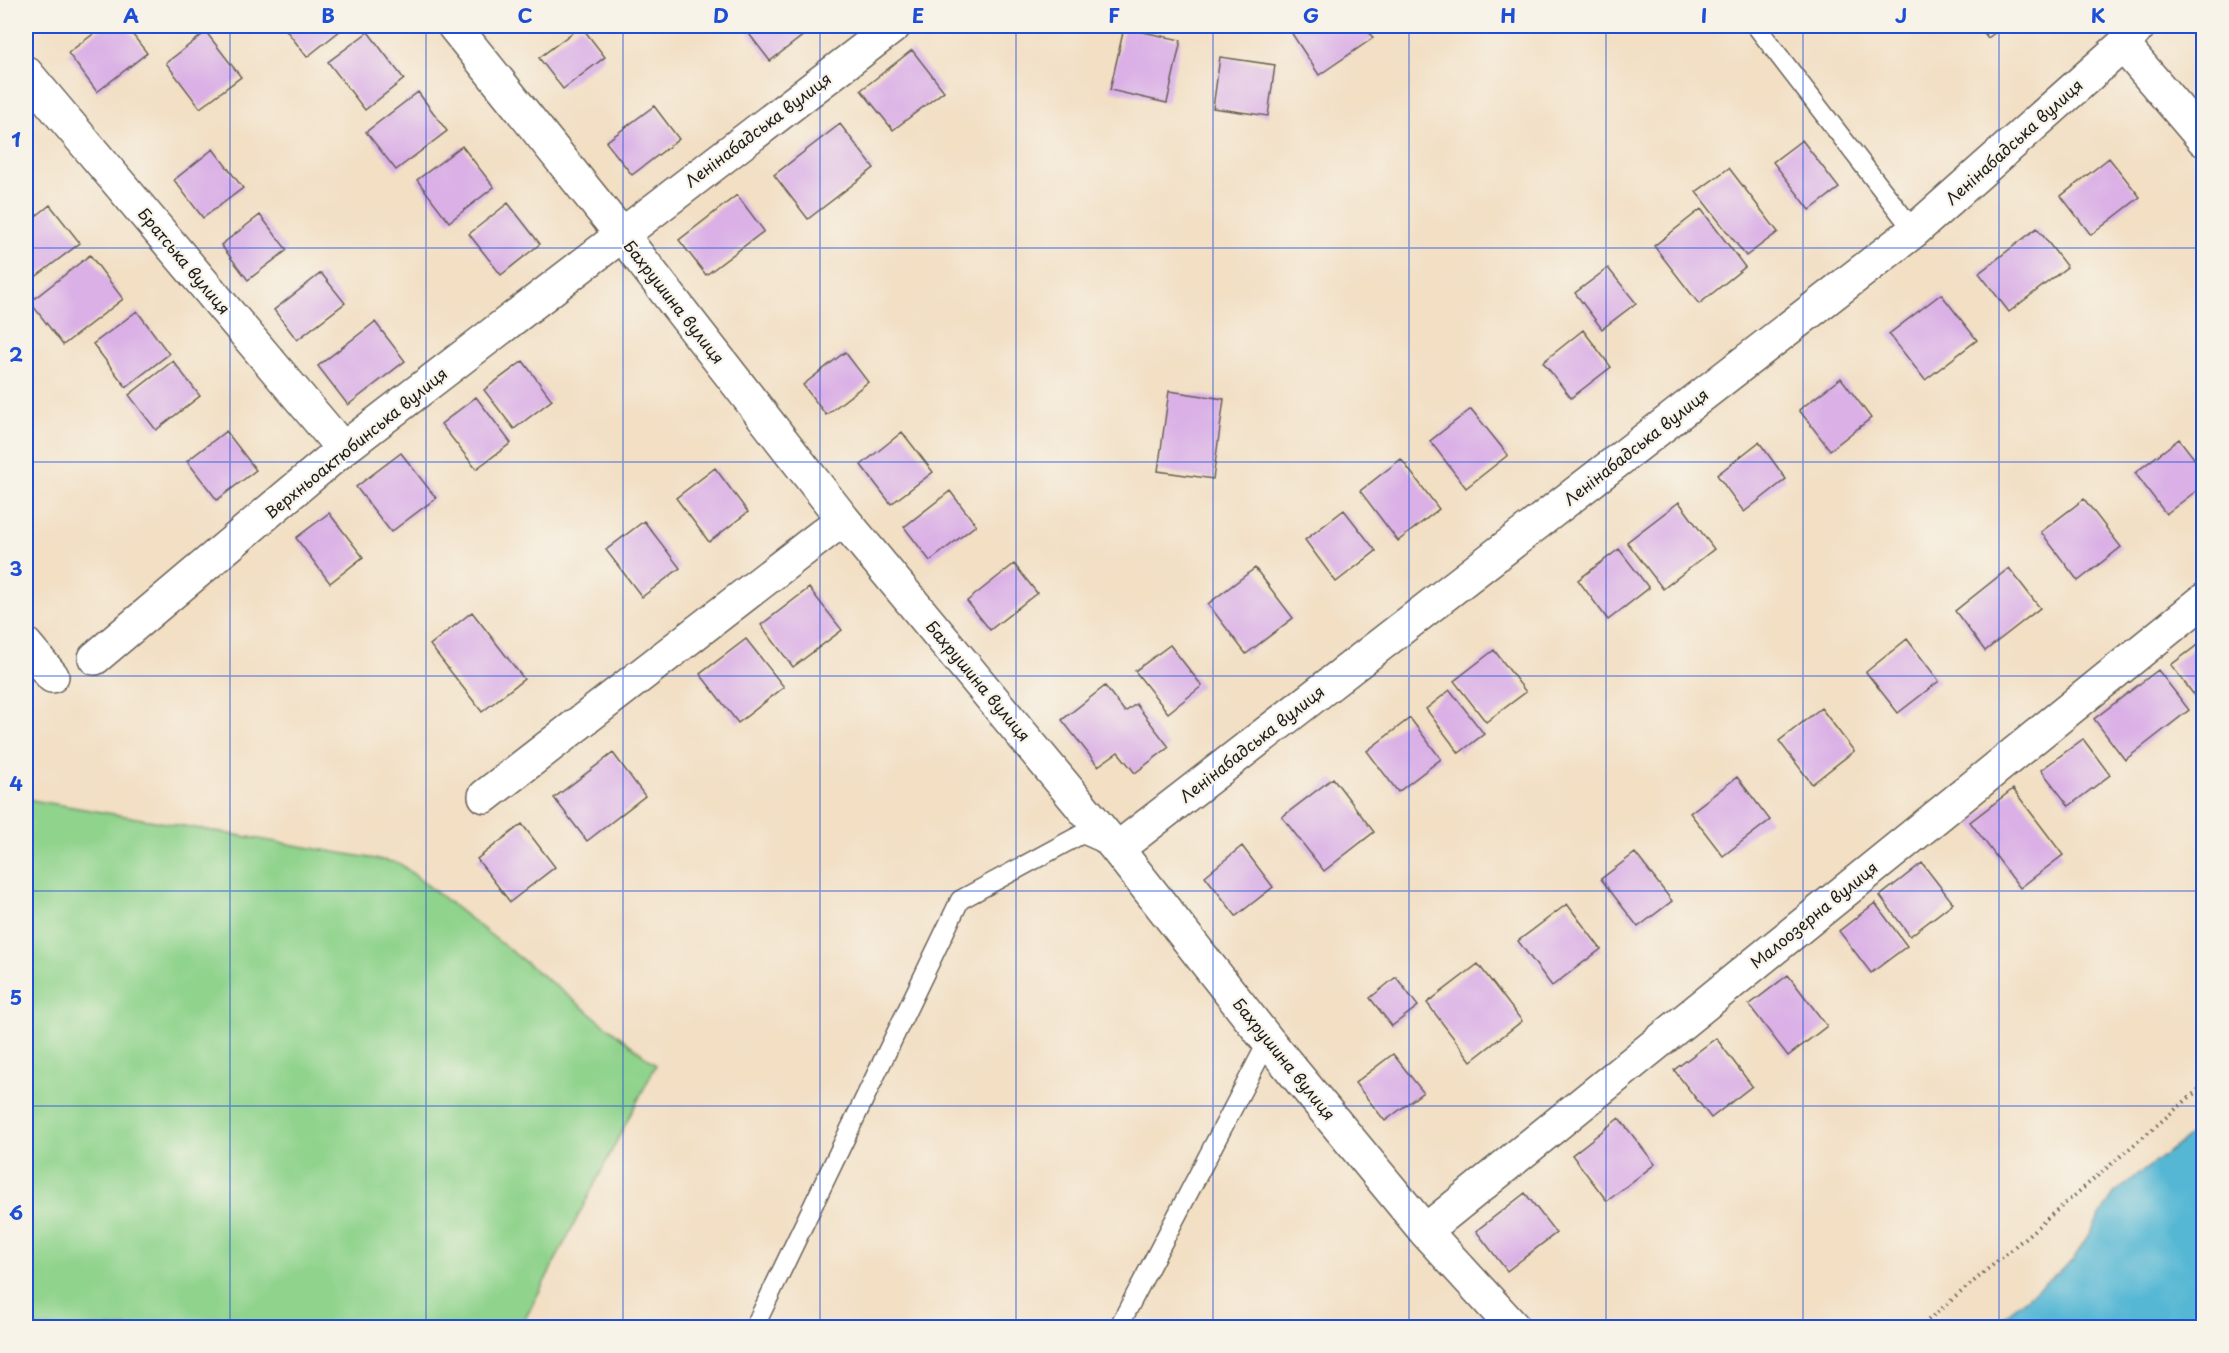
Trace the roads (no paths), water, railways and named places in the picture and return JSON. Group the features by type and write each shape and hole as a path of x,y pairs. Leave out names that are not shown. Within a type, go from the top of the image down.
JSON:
{"street":[{"name":"Бахрушина вулиця","path":"454,26 621,234 843,519 1117,849 1268,1041 1425,1231 1514,1328"},
{"name":"Ленінабадська вулиця","path":"621,234 894,26"},
{"name":"Ленінабадська вулиця","path":"1117,849 1914,231 2131,35"},
{"path":"2131,35 2204,140"},
{"name":"Братська вулиця","path":"26,73 343,449"},
{"name":"Верхньоактюбинська вулиця","path":"95,658 343,449 621,234"},
{"path":"485,796 843,519"},
{"name":"Малоозерна вулиця","path":"1425,1231 2204,600"},
{"path":"26,645 52,676"}],"lane":[{"path":"1756,26 1914,231"},
{"path":"754,1328 960,900 1082,834 1117,849"},
{"path":"1118,1328 1268,1041"}],"water":[{"path":"2203,1126 2203,1327 1991,1327 2073,1260 2114,1193"}]}
